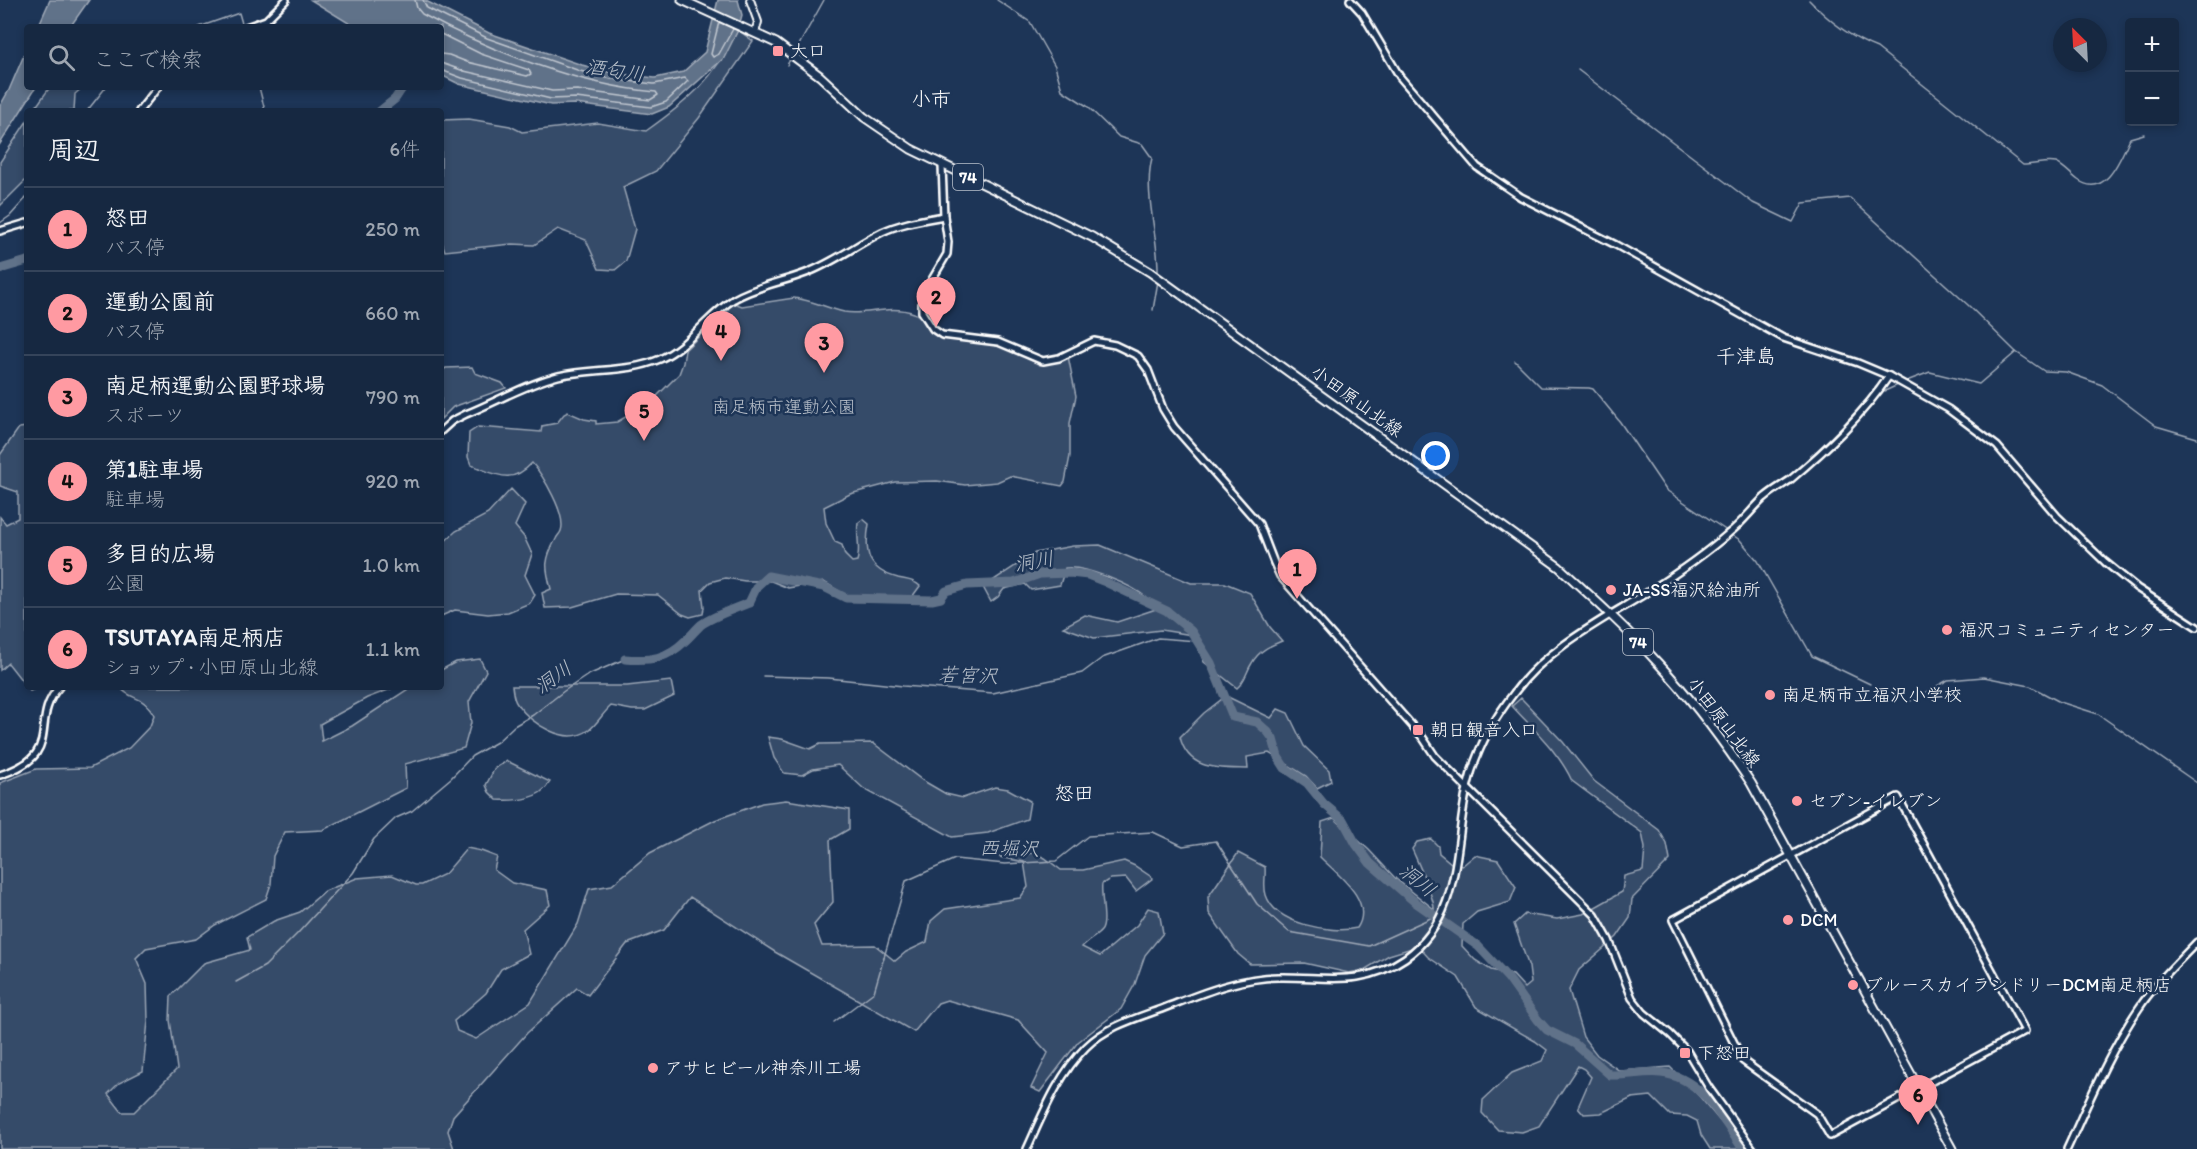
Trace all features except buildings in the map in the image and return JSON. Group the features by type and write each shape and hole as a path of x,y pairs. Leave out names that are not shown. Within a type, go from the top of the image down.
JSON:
{"main road":[{"name":"小田原山北線","path":"682,0 746,28 793,55 887,134 942,166 1021,200 1100,241 1158,278 1559,567 1611,614 1658,662 1721,739 1752,783 1953,1149"},
{"path":"750,0 759,22 755,33"}],"street":[{"path":"255,24 266,20 286,0"},
{"path":"1350,0 1362,13 1414,96 1477,167 1507,188 1616,244 1783,338 1858,363 1888,376 1948,409 1997,446 2049,506 2105,562 2136,588 2197,627"},
{"path":"141,108 156,90"},
{"path":"942,166 947,254 927,288 921,304 924,318 933,329 942,335 998,342 1043,361 1059,358 1094,341 1127,349 1138,356 1148,370 1162,409 1171,422 1259,525 1280,576 1422,738 1435,756 1595,915 1609,940 1632,998 1638,1007 1687,1052 1753,1149"},
{"path":"444,428 466,414 555,377 578,372 629,368 661,358 686,342 716,312 736,298 831,262 885,231 944,216"},
{"path":"0,231 24,224"},
{"path":"1027,1149 1063,1076 1076,1058 1099,1036 1125,1022 1240,981 1275,977 1340,980 1358,978 1383,970 1405,958 1417,947 1443,913 1455,872 1467,788 1485,738 1526,677 1572,640 1680,570 1730,532 1766,496 1815,458 1845,430 1888,376"},
{"path":"0,775 24,766 38,752 49,703 57,690"},
{"path":"1899,797 2025,1031 1919,1088 1830,1136 1817,1114 1743,1061 1673,920 1899,797"},
{"path":"2067,1149 2108,1060 2128,1025 2152,991 2197,942"}],"green space":[{"path":"738,30 753,41 699,118 656,171 623,187 635,229 626,261 615,270 599,269 586,240 558,229 534,245 512,244 445,251 444,120 469,119 510,126 522,132 598,123 646,131 676,109 700,87 729,47"},
{"path":"48,90 80,90 75,94 74,108 35,108"},
{"path":"24,126 24,182 0,206 0,162"},
{"name":"南足柄市運動公園","path":"794,298 844,312 896,310 914,313 941,338 1003,346 1040,365 1062,361 1068,356 1076,396 1070,423 1070,456 1065,482 1062,486 1010,476 997,482 965,485 937,481 895,482 850,494 824,507 826,523 835,542 842,545 845,555 852,562 857,561 858,556 858,523 863,519 869,524 867,543 874,565 888,575 912,581 920,586 912,597 846,595 824,582 788,588 771,581 725,578 710,582 702,590 703,614 690,617 682,614 658,595 616,594 572,607 545,608 542,593 551,589 547,569 548,558 562,524 557,505 542,476 532,463 524,470 510,476 503,476 471,465 468,457 469,433 478,427 541,432 542,426 557,423 568,412 596,421 596,424 617,422 650,403 679,374 685,350 728,311 728,307 734,303 742,306"},
{"path":"472,367 475,373 502,383 506,388 453,407 444,416 444,369"},
{"path":"24,427 24,683 8,663 0,670 0,517 6,524 18,518 18,492 0,486 0,455 19,428"},
{"path":"511,489 525,504 515,526 524,537 532,554 525,575 535,595 530,603 508,612 488,614 455,610 444,615 444,542 456,531 488,514"},
{"path":"1100,545 1191,583 1225,583 1250,593 1270,627 1282,641 1258,655 1237,688 1204,662 1192,635 1161,630 1094,638 1063,627 1085,615 1117,622 1156,609 1150,600 1131,587 1108,577 1084,570 1065,568 1060,585 1031,590 1025,584 1004,589 991,602 983,587 1035,553 1073,546"},
{"path":"480,659 486,671 469,702 471,723 464,748 405,764 406,788 323,830 285,832 273,856 271,884 266,899 215,925 196,939 146,948 136,958 147,984 148,1021 143,1071 119,1083 108,1094 122,1112 134,1112 177,1069 170,1020 171,996 204,963 250,950 247,937 274,921 300,912 325,891 357,878 392,875 416,885 422,885 445,874 467,848 497,857 494,870 512,883 547,890 550,905 523,929 529,954 501,969 486,993 454,1021 457,1031 476,1039 530,1003 578,924 589,889 612,885 650,853 715,820 762,803 786,800 849,810 849,829 830,840 833,902 814,925 822,946 875,945 895,961 906,952 927,942 931,921 945,909 1020,898 1028,887 1024,862 999,857 1034,853 1061,870 1083,870 1124,861 1153,878 1136,891 1126,878 1110,879 1102,884 1103,927 1082,947 1100,956 1137,925 1148,908 1159,911 1163,933 1145,955 1135,984 1121,1009 1078,1042 1040,1092 1031,1088 1048,1053 1018,1020 947,1000 938,1003 914,1032 775,952 690,897 664,930 627,944 588,995 577,988 527,1033 453,1116 448,1131 454,1149 0,1149 0,783 36,769 90,768 129,748 150,726 154,715 150,708 123,690 388,690 367,698 320,724 322,741 352,726 406,690 444,690 444,668 456,662"},
{"path":"671,681 674,696 645,710 611,706 589,730 580,735 570,736 549,731 531,718 516,702 512,686 627,686"},
{"path":"1226,696 1271,718 1278,709 1288,713 1304,746 1329,770 1331,781 1317,788 1306,776 1269,753 1247,757 1248,769 1216,767 1197,762 1184,748 1180,737 1204,713"},
{"path":"1521,698 1563,742 1594,781 1659,830 1667,844 1670,860 1632,899 1630,918 1617,937 1579,970 1569,990 1583,1037 1597,1055 1620,1071 1670,1067 1700,1097 1743,1149 1710,1149 1701,1135 1697,1121 1687,1116 1670,1115 1651,1096 1632,1098 1601,1113 1584,1114 1578,1107 1591,1077 1578,1066 1539,1126 1522,1132 1498,1130 1482,1113 1483,1100 1512,1073 1542,1061 1547,1050 1476,1007 1458,977 1428,957 1418,946 1389,955 1364,970 1349,973 1304,963 1250,964 1238,954 1209,913 1208,897 1238,853 1265,867 1266,895 1271,905 1280,913 1305,925 1319,928 1357,928 1361,918 1358,898 1344,880 1320,857 1322,822 1334,818 1396,879 1434,909 1429,889 1412,849 1417,842 1431,839 1438,846 1439,853 1451,863 1462,866 1475,855 1498,860 1516,887 1510,902 1477,912 1463,924 1462,946 1475,960 1491,970 1513,975 1525,988 1531,983 1529,967 1514,924 1525,914 1557,919 1583,914 1622,892 1624,876 1643,871 1645,848 1642,833 1572,781 1553,751 1512,706"},
{"path":"768,737 782,739 810,749 820,744 873,743 922,780 946,794 963,798 995,787 1008,789 1030,801 1027,819 988,833 952,837 864,789 838,765 813,769 802,775 784,773 774,758"},
{"path":"507,761 550,782 546,788 534,796 497,800 486,785 495,768"}],"water":[{"path":"50,0 89,0 72,24 39,24"},
{"path":"311,0 424,0 489,33 582,65 612,73 655,78 683,72 705,52 718,0 738,0 742,15 738,30 724,58 669,107 652,114 575,104 551,105 459,84 444,76 444,24 350,24"},
{"path":"24,55 24,90 34,90 0,144 0,106"}],"waterway":[{"path":"794,54 824,0"},
{"path":"997,0 1030,22 1055,66 1062,90 1087,106 1119,137 1142,144 1152,158 1149,186 1158,273"},
{"path":"1809,0 1841,28 1877,48 2023,165 2056,163 2078,180 2088,185 2097,185 2111,174 2130,138 2144,134"},
{"path":"208,24 239,13 242,24"},
{"path":"787,65 791,58"},
{"path":"1578,70 1753,203 1793,222 1803,203 1850,198 1968,305 2016,352"},
{"path":"89,108 104,90"},
{"path":"260,90 264,108"},
{"path":"384,108 395,99 401,90"},
{"path":"0,223 24,200"},
{"path":"0,269 24,262"},
{"path":"1153,310 1158,281"},
{"path":"1904,382 1930,372 1979,384 2016,352 2044,371 2066,372 2102,385 2156,426 2197,438"},
{"path":"1515,361 1541,387 1593,389 1620,422 1666,490 1727,531"},
{"path":"1885,391 1900,384"},
{"path":"1731,534 1740,540 1758,561 1812,656 1870,684"},
{"name":"洞川","path":"625,659 658,658 672,652 702,624 749,603 757,586 768,576 824,587 846,598 932,600 941,598 946,591 967,585 1014,583 1040,574 1070,573 1088,575 1103,581 1167,611 1191,631 1211,663 1233,717 1257,722 1268,732 1285,768 1307,783 1324,804 1343,820 1370,863 1415,902 1478,946 1508,978 1547,1030 1575,1044 1610,1075 1661,1073 1688,1082 1719,1113 1743,1149"},
{"name":"若宮沢","path":"763,676 829,678 993,693 1082,673 1102,658 1158,638 1197,641"},
{"name":"洞川","path":"236,982 265,966 298,933 353,873 374,839 396,818 412,811 451,778 472,756 497,742 514,726 533,715 564,691 588,675 625,659"},
{"path":"1910,701 1948,680 1984,677 2030,686 2060,702 2098,714 2197,783"},
{"name":"西堀沢","path":"834,1022 874,992 906,881 955,859 1005,864 1056,861 1088,836 1153,832 1183,846 1216,841 1257,904 1289,932 1369,946 1435,916"}],"place":[{"name":"大口","path":"778,51"},
{"name":"運動公園前","path":"936,327"},
{"name":"第1駐車場","path":"721,361"},
{"name":"南足柄運動公園野球場","path":"824,373"},
{"name":"多目的広場","path":"644,441"},
{"name":"JA-SS福沢給油所","path":"1611,590"},
{"name":"怒田","path":"1297,599"},
{"name":"福沢コミュニティセンター","path":"1947,630"},
{"name":"南足柄市立福沢小学校","path":"1770,695"},
{"name":"朝日観音入口","path":"1418,730"},
{"name":"セブン-イレブン","path":"1797,801"},
{"name":"DCM","path":"1788,920"},
{"name":"ブルースカイランドリーDCM南足柄店","path":"1853,985"},
{"name":"下怒田","path":"1685,1053"},
{"name":"アサヒビール神奈川工場","path":"653,1068"},
{"name":"TSUTAYA南足柄店","path":"1918,1125"}],"district":[{"name":"小市","path":"931,99"},
{"name":"千津島","path":"1746,356"},
{"name":"怒田","path":"1074,793"}],"water label":[{"name":"酒匂川","path":"615,70"}]}
